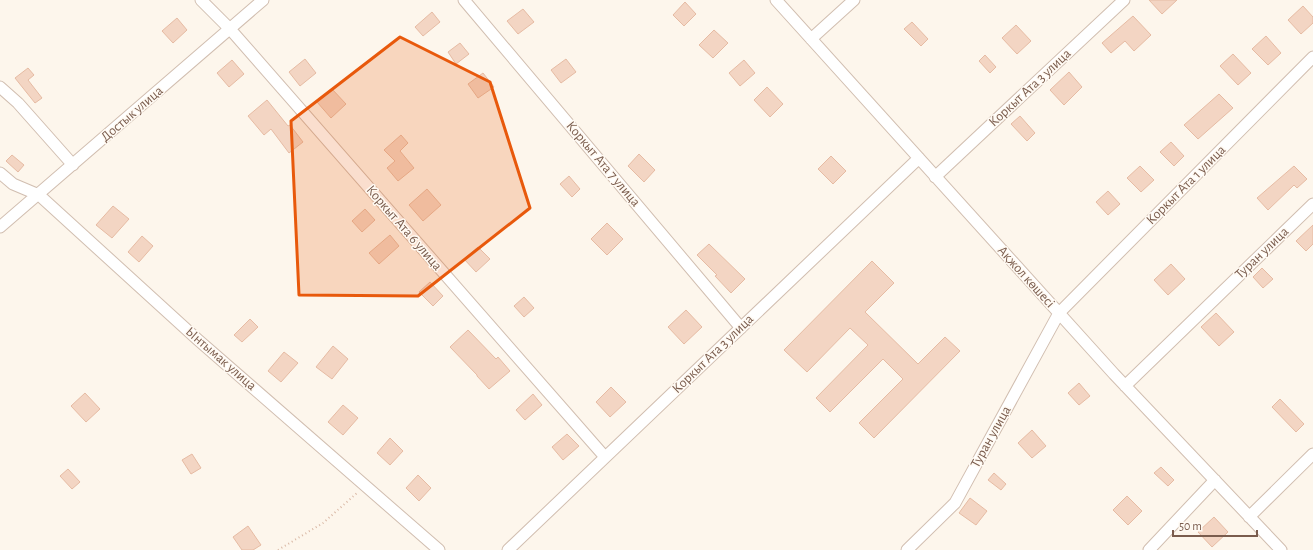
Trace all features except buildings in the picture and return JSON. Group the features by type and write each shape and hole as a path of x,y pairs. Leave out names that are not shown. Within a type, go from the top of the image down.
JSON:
{"street":[{"name":"Коркыт Ата 6 улица","path":"201,0 230,29 605,457"},
{"name":"Достык улица","path":"0,227 263,0"},
{"name":"Коркыт Ата 7 улица","path":"464,0 741,328"},
{"name":"Ақжол көшесі","path":"776,0 1125,386 1281,550"},
{"path":"811,39 854,0"},
{"name":"Коркыт Ата 3 улица","path":"936,177 1124,0"},
{"name":"Коркыт Ата 1 улица","path":"1059,313 1313,56"},
{"path":"0,87 18,103 73,165"},
{"name":"Коркыт Ата 3 улица","path":"508,550 919,158"},
{"name":"Ынтымак улица","path":"0,173 13,184 38,195 197,339 439,550"},
{"name":"Туран улица","path":"1125,386 1313,204"},
{"name":"Туран улица","path":"907,550 955,503 1059,313"},
{"path":"1249,517 1313,454"},
{"path":"1149,550 1215,480"}],"path":[{"path":"278,550 323,523 365,485"}],"highlighted area":[{"path":"400,37 490,82 530,208 418,296 299,295 291,121"}]}
